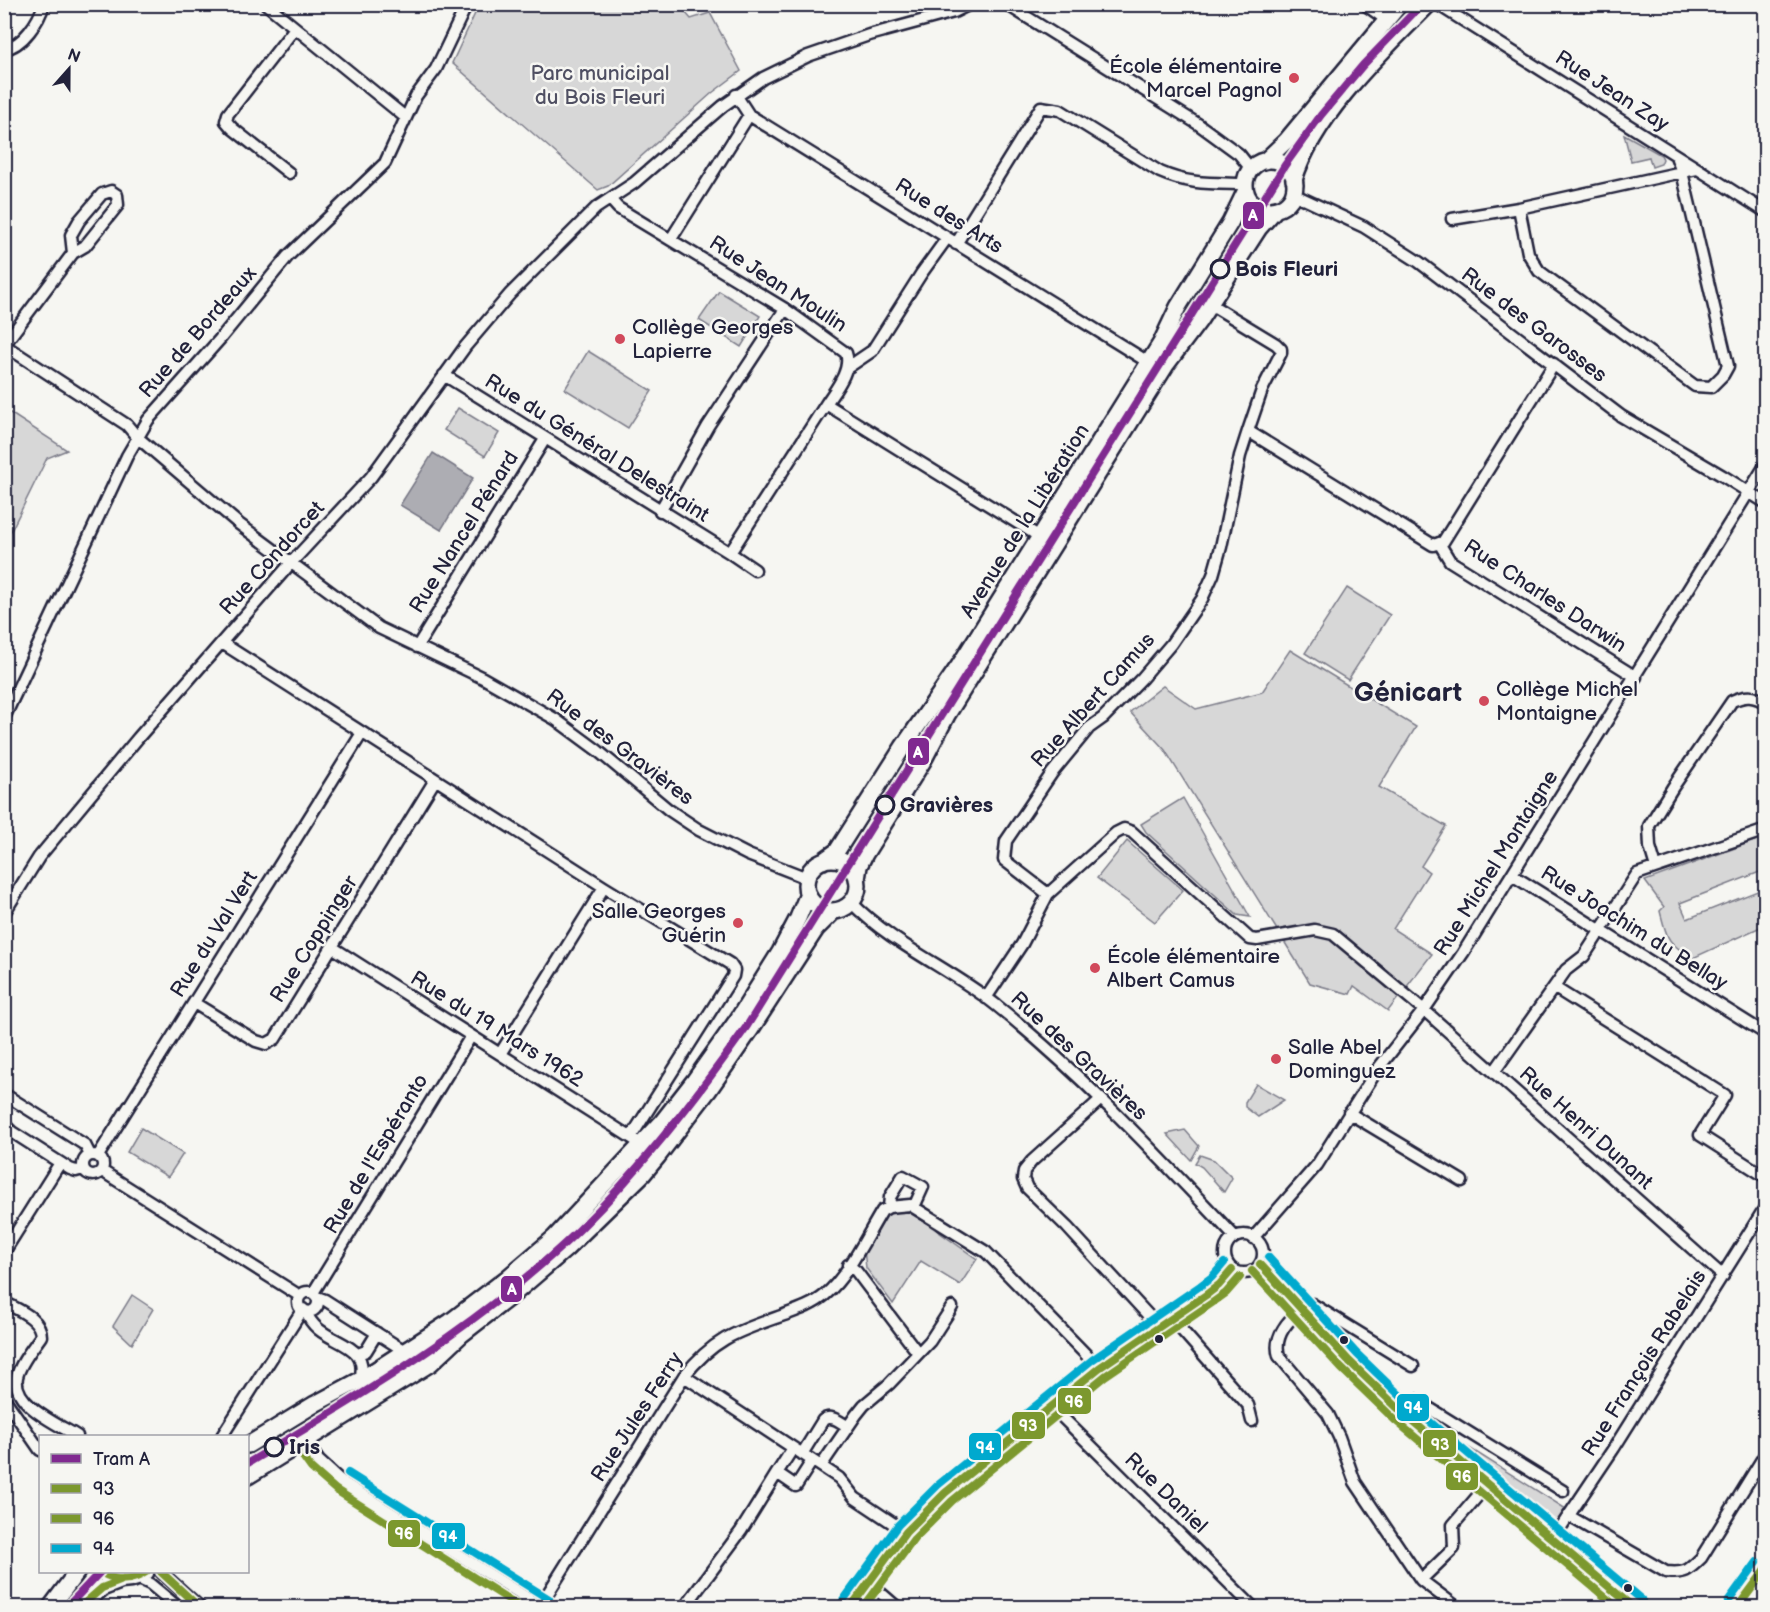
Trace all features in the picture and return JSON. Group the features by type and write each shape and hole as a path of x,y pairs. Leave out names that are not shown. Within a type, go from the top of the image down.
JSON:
{"street":[{"path":"4,49 12,48 29,32 41,14 44,4"},
{"path":"266,4 405,117"},
{"name":"Rue de Bordeaux","path":"4,718 127,456 148,420 220,339 288,256 385,163 405,117 416,96 436,69 467,4"},
{"name":"Rue Condorcet","path":"4,913 39,857 138,738 291,563 370,477 444,375 510,294 596,208 651,170 736,95 763,78 808,56 869,35 954,12 970,4"},
{"path":"1006,4 1198,124 1239,154 1251,169"},
{"path":"1364,4 1388,21"},
{"path":"1400,4 1286,141 1265,161 1251,169 1245,188 1249,199 1258,208 1275,210 1283,207 1294,187 1304,153 1326,118 1369,67 1429,4"},
{"name":"Rue Jean Zay","path":"1437,4 1766,212"},
{"path":"289,173 226,121 228,114 295,28"},
{"name":"Rue des Arts","path":"736,95 749,115 1148,363"},
{"path":"956,244 1041,107 1060,110 1160,172 1176,179 1245,188"},
{"path":"671,239 749,115"},
{"path":"1519,208 1528,253 1539,271 1695,386 1711,387 1728,366 1682,172 1676,156"},
{"path":"1265,161 1273,160 1285,165 1294,187"},
{"path":"1452,219 1519,208 1697,169"},
{"name":"Rue des Garosses","path":"1294,187 1419,262 1621,416 1766,503"},
{"name":"Avenue de la Libération","path":"823,861 837,851 844,841 903,747 959,666 1040,537 1161,343 1178,307 1230,223 1245,188"},
{"path":"4,345 73,253 85,246 118,205 117,195 111,191 102,194 79,221 70,235 73,253"},
{"name":"Rue Jean Moulin","path":"610,199 618,208 785,309 846,353 849,359 848,368 826,404"},
{"name":"Avenue de la Libération","path":"857,879 859,866 865,854 923,760 947,715 1166,366 1210,304 1255,233 1275,210"},
{"path":"848,368 872,351 946,238"},
{"path":"1210,304 1281,349 1262,390 1248,430 1433,545 1443,542 1554,364"},
{"path":"660,511 708,426 785,309"},
{"name":"Rue des Gravières","path":"4,345 127,425 239,524 379,628 483,678 555,719 597,750 669,810 699,830 747,855 807,878"},
{"name":"Rue du Général Delestraint","path":"444,375 755,570"},
{"path":"730,554 826,404 1040,537"},
{"name":"Rue Albert Camus","path":"1048,894 1004,860 1006,842 1072,747 1142,678 1190,619 1202,599 1213,575 1221,547 1240,456 1248,430"},
{"name":"Rue Nancel Pénard","path":"417,647 545,439"},
{"path":"1748,493 1766,464"},
{"name":"Rue Michel Montaigne","path":"1253,1238 1317,1165 1377,1070 1424,1010 1463,953 1748,493"},
{"name":"Rue Charles Darwin","path":"1439,543 1450,561 1635,677"},
{"path":"222,643 604,887 730,964 734,970 733,976 636,1141"},
{"path":"1656,867 1650,846 1649,826 1673,788 1732,701 1743,696 1753,696 1766,703"},
{"name":"Rue du Val Vert","path":"94,1156 194,1003 362,733"},
{"name":"Rue Coppinger","path":"194,1003 250,1038 266,1044 275,1039 435,780"},
{"name":"Rue Henri Dunant","path":"1048,894 1116,833 1124,829 1132,832 1250,939 1257,940 1315,930 1332,934 1346,943 1424,1010 1723,1276"},
{"path":"1494,1072 1566,970 1584,957 1637,874 1766,830"},
{"path":"249,1444 315,1404 332,1397 360,1380 468,1310 554,1238 636,1141 694,1082 738,1019 780,952 798,918 808,894 807,878 810,871 823,861 836,860 845,863 854,871 858,887 851,902 834,911 816,929 708,1091 643,1174 558,1256 462,1334 431,1363 249,1475"},
{"name":"Rue Joachim du Bellay","path":"1512,875 1766,1034"},
{"path":"500,1054 604,887"},
{"path":"808,894 821,908 834,911"},
{"path":"987,998 1022,944 1048,894"},
{"name":"Rue des Gravières","path":"851,902 877,924 987,998 1049,1048 1235,1237"},
{"name":"Rue du 19 Mars 1962","path":"332,947 636,1141"},
{"path":"1555,988 1725,1095 1700,1135 1766,1177"},
{"name":"Rue de l'Espéranto","path":"315,1295 471,1036"},
{"path":"4,1094 85,1145 94,1156 103,1161 102,1171 97,1175 90,1175 83,1169"},
{"path":"1100,1100 1032,1161 1024,1171 1023,1179 1027,1188 1068,1227 1159,1327"},
{"path":"1349,1113 1462,1181"},
{"path":"4,1124 12,1132 60,1163 76,1172 83,1169"},
{"path":"83,1169 84,1159 94,1156"},
{"path":"4,1252 60,1163"},
{"path":"102,1171 300,1296"},
{"name":"Rue Jules Ferry","path":"541,1607 684,1376 695,1362 711,1346 730,1335 800,1309 824,1295 848,1265 882,1211 889,1207 890,1197 903,1176 923,1187 914,1207"},
{"path":"889,1207 910,1205 986,1252 1099,1368"},
{"name":"Rue François Rabelais","path":"1553,1539 1766,1206"},
{"path":"1235,1237 1253,1238 1262,1250 1260,1264 1256,1269 1244,1274 1232,1270 1225,1253 1230,1241 1235,1237"},
{"path":"1260,1264 1349,1361 1403,1413 1635,1608"},
{"path":"848,1265 856,1271 918,1353"},
{"path":"850,1608 906,1532 952,1487 1099,1368 1206,1295 1232,1270"},
{"path":"300,1296 308,1292 325,1300 403,1352 409,1368 400,1382"},
{"path":"304,1310 312,1311 317,1307 315,1295"},
{"path":"300,1296 299,1305 312,1326 358,1354 363,1366 360,1380"},
{"path":"4,1302 36,1321 41,1328 41,1336 18,1376 17,1386 20,1396 27,1404 74,1435"},
{"path":"1413,1366 1312,1304 1300,1307 1290,1318 1276,1347 1279,1356 1328,1414 1339,1437 1354,1482 1420,1580 1458,1608"},
{"path":"777,1473 796,1486 856,1415 930,1341 952,1307"},
{"path":"223,1435 304,1310"},
{"path":"1172,1318 1248,1405 1252,1421"},
{"path":"358,1354 366,1351 377,1333"},
{"path":"684,1376 839,1478 855,1498 906,1532"},
{"path":"4,1398 39,1449"},
{"path":"1403,1413 1416,1400 1563,1491"},
{"name":"Rue Daniel","path":"1051,1407 1254,1608"},
{"path":"684,1608 741,1531 777,1473 823,1420 827,1417 832,1418 847,1426"},
{"path":"304,1441 319,1461 342,1482 541,1607"},
{"path":"1569,1516 1666,1572 1680,1573 1691,1569 1701,1558 1766,1453"},
{"path":"1420,1580 1454,1548 1453,1525 1488,1484"},
{"path":"1737,1608 1766,1568"},
{"path":"50,1608 76,1573"},
{"path":"102,1573 120,1581"},
{"path":"162,1573 201,1608"},
{"path":"78,1608 102,1588 141,1575 178,1608"},
{"path":"868,1582 898,1608"},
{"path":"1753,1608 1766,1586"},
{"path":"1745,1608 1750,1592"}],"green space":[{"name":"Parc municipal du Bois Fleuri","path":"678,4 691,19 710,13 741,71 712,93 608,186 598,190 452,63 479,5"},
{"path":"1624,134 1661,155 1663,159 1661,164 1652,167 1649,157 1631,161"},
{"path":"719,291 760,316 741,347 699,320"},
{"path":"588,351 652,391 628,428 565,389"},
{"path":"458,408 499,433 485,456 444,430"},
{"path":"4,409 67,450 47,458 8,537 4,535"},
{"path":"1347,588 1390,615 1348,680 1305,653"},
{"path":"1290,650 1416,727 1379,787 1446,826 1421,866 1429,872 1393,929 1432,954 1388,1011 1354,986 1350,994 1310,983 1165,750 1130,712 1163,686 1196,709 1262,692"},
{"path":"1183,798 1250,917 1237,915 1146,832 1141,824"},
{"path":"1765,837 1765,870 1680,903 1687,919 1765,888 1765,925 1693,958 1673,944 1664,928 1660,911 1664,907 1645,881"},
{"path":"1127,841 1183,890 1155,922 1097,878"},
{"path":"1256,1084 1284,1100 1258,1117 1245,1107 1245,1102"},
{"path":"141,1128 183,1154 168,1177 127,1152"},
{"path":"1185,1130 1199,1146 1191,1160 1167,1134"},
{"path":"1200,1155 1214,1160 1232,1178 1224,1192 1202,1167 1195,1163"},
{"path":"894,1210 909,1211 977,1259 960,1285 921,1261 893,1304 866,1268 864,1250 880,1221"},
{"path":"132,1295 153,1309 132,1344 113,1326"},
{"path":"1433,1425 1566,1509 1558,1521 1553,1521"}],"shaded area":[{"path":"433,453 473,478 441,530 400,505"}],"tram line":[{"name":"A","path":"249,1462 421,1356 503,1296 579,1230 668,1132 747,1026 1285,165 1321,115 1363,65 1422,4"},
{"name":"A","path":"66,1608 99,1573"}],"transit line":[{"name":"94","path":"1268,1257 1357,1354 1410,1405 1642,1600"},
{"name":"94","path":"842,1602 898,1525 938,1485 1092,1360 1200,1286 1212,1277 1224,1263"},
{"name":"93","path":"1260,1264 1349,1361 1403,1413 1634,1608"},
{"name":"93","path":"850,1608 906,1532 945,1493 1099,1368 1206,1295 1219,1285 1232,1270"},
{"name":"96","path":"1252,1271 1341,1368 1396,1421 1618,1608"},
{"name":"96","path":"863,1608 914,1539 952,1501 1105,1376 1226,1293 1240,1277"},
{"name":"96","path":"296,1447 311,1468 336,1490 522,1608"},
{"name":"94","path":"348,1473 549,1599"},
{"name":"94","path":"1728,1602 1757,1562"},
{"name":"93","path":"1737,1608 1766,1569"},
{"name":"93","path":"102,1573 123,1580 144,1573"},
{"name":"93","path":"162,1573 200,1608"},
{"name":"93","path":"79,1608 102,1588 120,1581"}],"place":[{"name":"École élémentaire Marcel Pagnol","path":"1294,78"},
{"name":"Bois Fleuri","path":"1220,269"},
{"name":"Collège Georges Lapierre","path":"620,339"},
{"name":"Collège Michel Montaigne","path":"1484,701"},
{"name":"Gravières","path":"885,805"},
{"name":"Salle Georges Guérin","path":"738,923"},
{"name":"École élémentaire Albert Camus","path":"1095,968"},
{"name":"Salle Abel Dominguez","path":"1276,1059"},
{"name":"Iris","path":"274,1447"}],"district":[{"name":"Génicart","path":"1408,693"}]}
